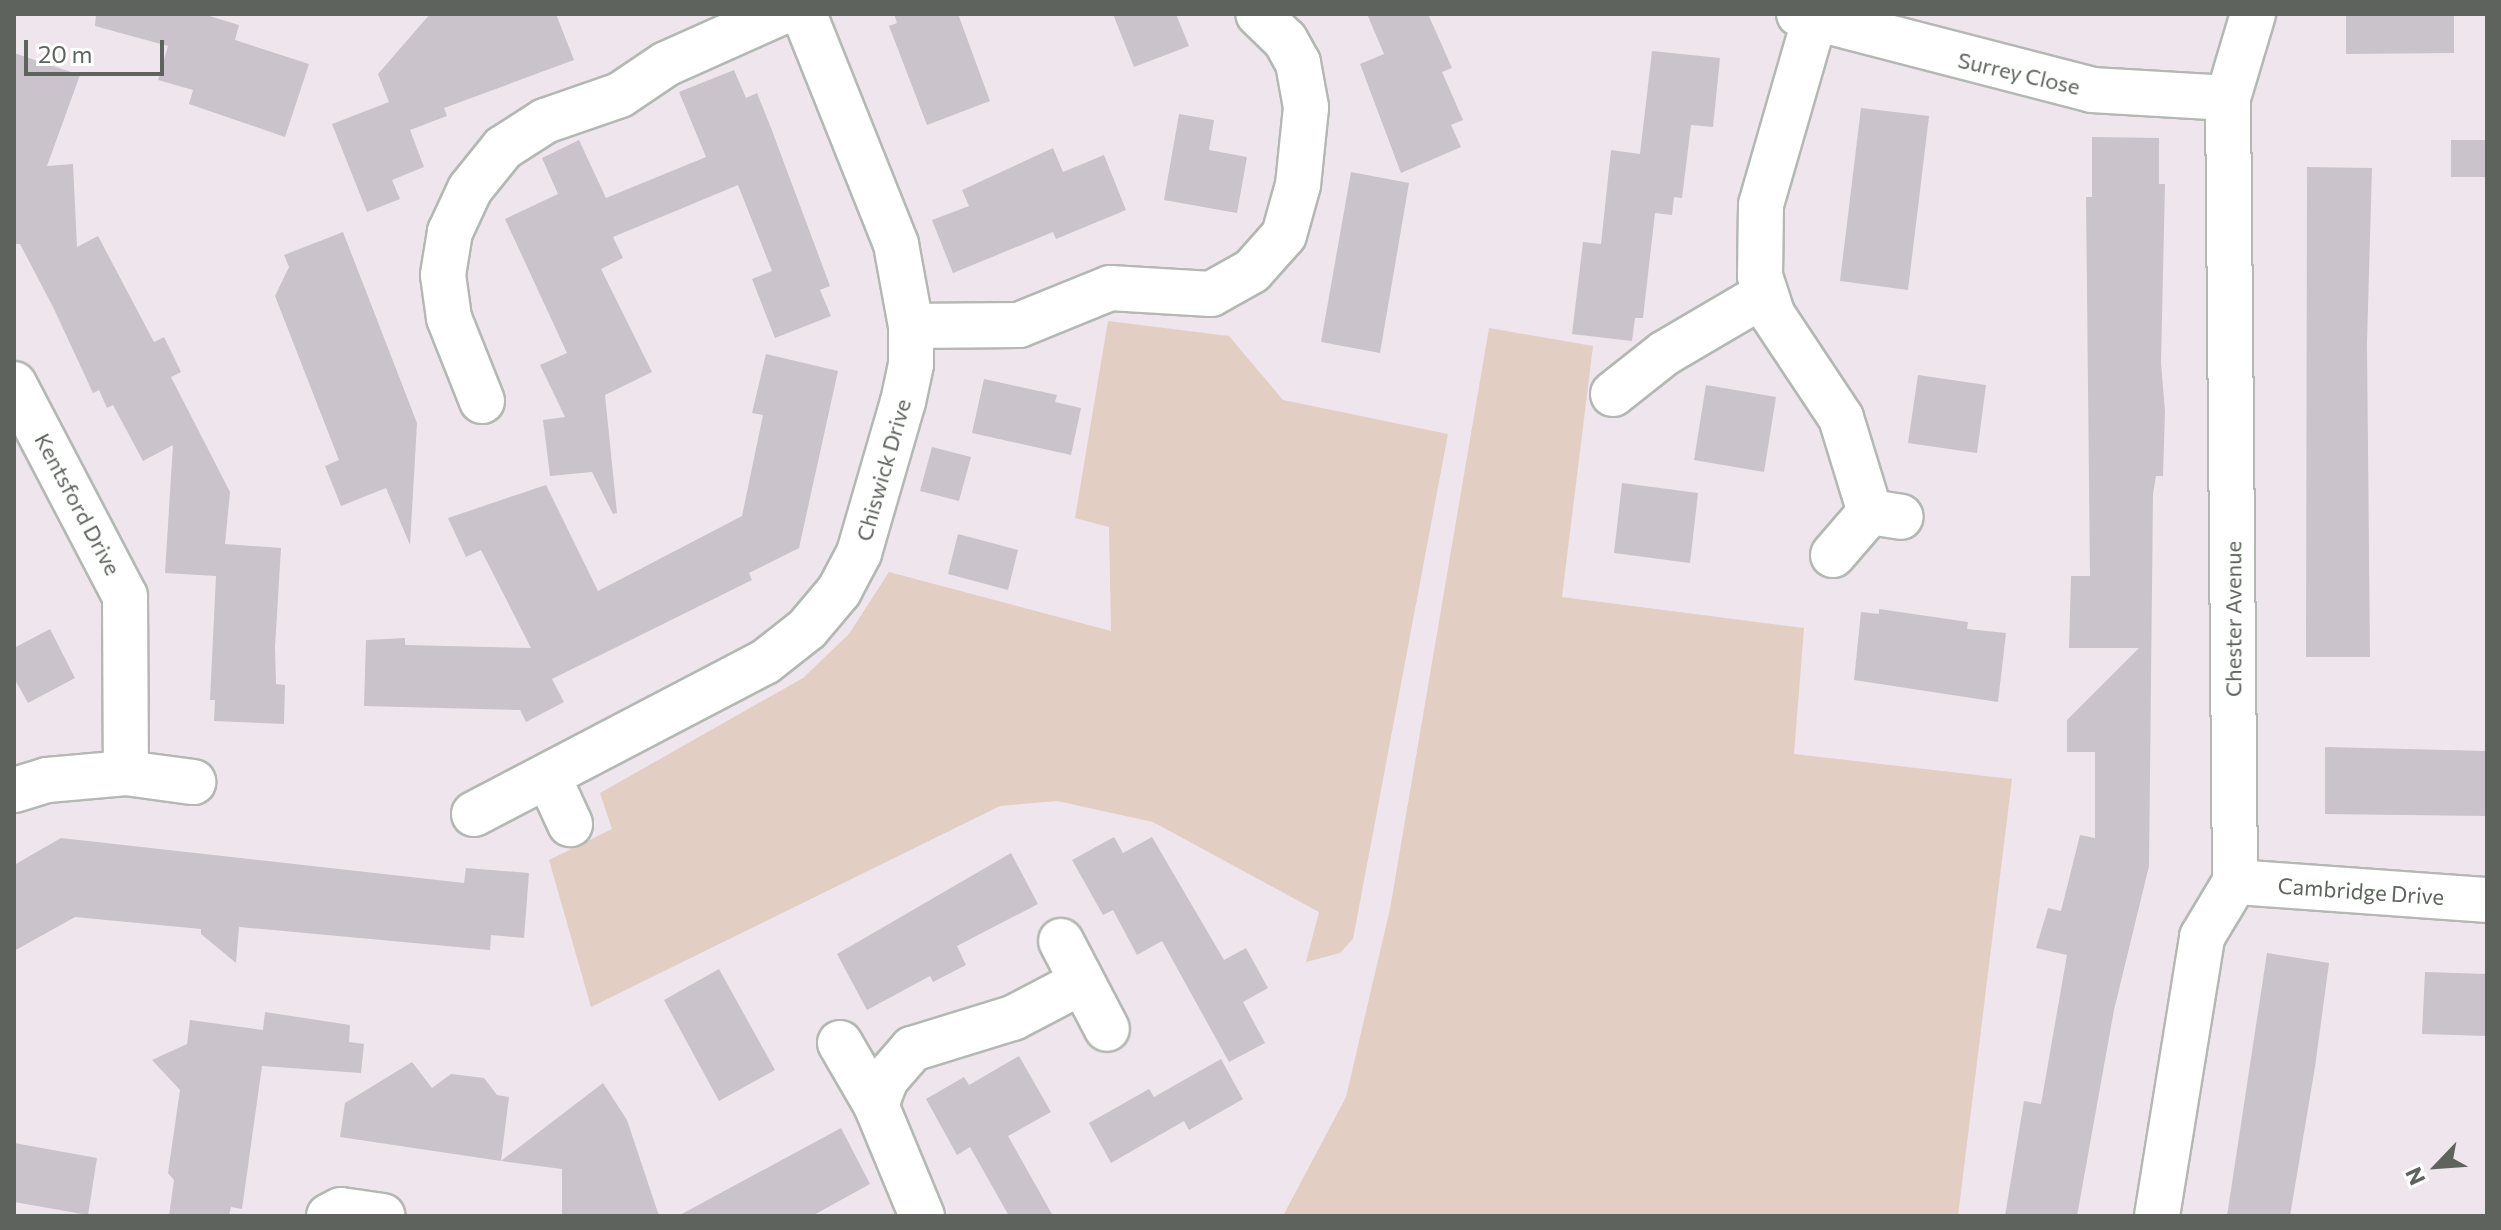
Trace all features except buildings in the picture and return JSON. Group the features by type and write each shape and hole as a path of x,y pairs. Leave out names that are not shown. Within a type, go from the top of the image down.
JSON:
{"street":[{"path":"482,401 475,340 449,318 443,275 450,232 470,189 503,148 545,121 620,95 666,64 778,14"},
{"name":"Chiswick Drive","path":"474,814 765,662 807,629 839,591 859,553 903,402 911,364 911,326 896,244 804,14"},
{"path":"911,326 1019,325 1110,288 1211,294 1252,271 1284,235 1298,185 1306,107 1298,63 1285,40 1258,14"},
{"name":"Chester Avenue","path":"2235,882 2228,98 2253,14"},
{"name":"Surrey Close","path":"1764,295 1761,205 1806,17 2092,90 2228,98"},
{"path":"1613,394 1665,353 1764,295 1841,418 1886,514 1833,555"},
{"name":"Kentsford Drive","path":"14,384 125,596 126,773"},
{"path":"14,790 47,780 126,773 193,782"},
{"path":"548,776 570,824"},
{"path":"2157,1216 2202,937 2235,882"},
{"name":"Cambridge Drive","path":"2235,882 2487,900"},
{"path":"1061,941 1107,1029"},
{"path":"876,1105 886,1079 912,1049 1013,1018 1082,982"},
{"path":"840,1043 876,1105 922,1216"},
{"path":"329,1216 341,1210 383,1216"}],"shaded area":[{"path":"1108,321 1229,336 1283,400 1448,434 1353,939 1340,953 1306,962 1319,912 1153,822 1057,801 1000,806 591,1007 549,860 612,829 600,793 803,678 849,634 889,572 1111,631 1109,527 1075,518"},
{"path":"1489,328 1593,346 1562,597 1804,628 1794,754 2012,779 1958,1216 1283,1216 1346,1097 1390,909"}]}
